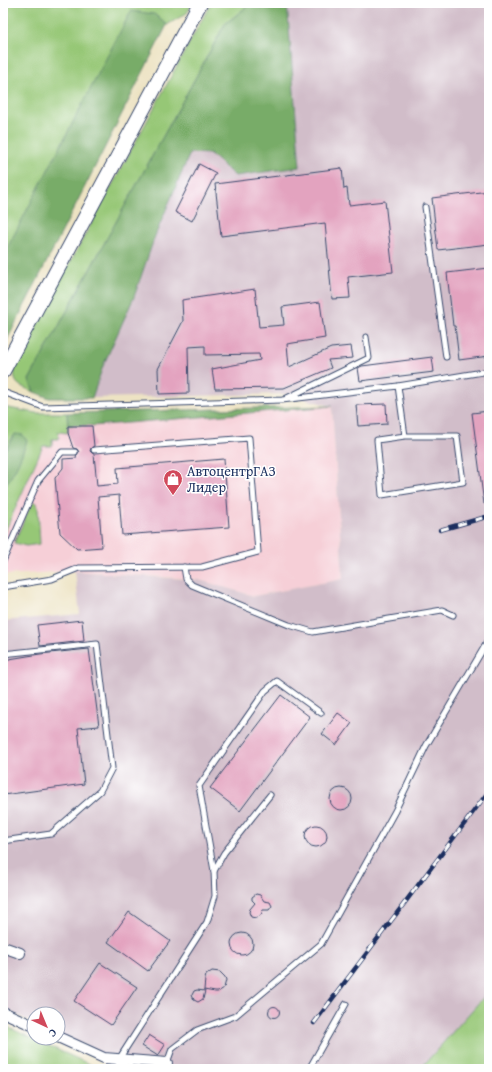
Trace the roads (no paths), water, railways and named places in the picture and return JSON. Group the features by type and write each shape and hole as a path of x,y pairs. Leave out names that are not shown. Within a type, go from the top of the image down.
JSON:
{"main road":[{"path":"3,371 200,3"}],"street":[{"path":"3,946 20,953"},
{"path":"3,1012 26,1022"},
{"path":"66,1041 120,1064 167,1063"}],"lane":[{"path":"425,207 446,357"},
{"path":"282,400 370,358 366,337"},
{"path":"3,392 43,407 282,400 398,386 489,371"},
{"path":"398,386 405,436"},
{"path":"405,436 456,436 463,482 382,495 377,440 405,436"},
{"path":"3,587 52,579 79,568 202,567 258,552 250,438 94,450"},
{"path":"3,561 38,481 62,452 75,452"},
{"path":"184,567 186,579 192,585 289,625 313,632 442,610 453,616"},
{"path":"167,1063 172,1049 178,1044 197,1030 235,1016 321,944 396,811 426,746 489,639"},
{"path":"3,654 97,644 112,768 100,791 51,834 3,841"},
{"path":"120,1064 206,922 215,896 214,871 199,786 265,691 277,681 321,713"},
{"path":"214,871 224,853 270,795"},
{"path":"309,1069 346,1004"}],"railway":[{"path":"440,530 486,517"},
{"path":"314,1023 489,791"}],"place":[{"name":"АвтоцентрГАЗ Лидер","path":"173,496"}]}
